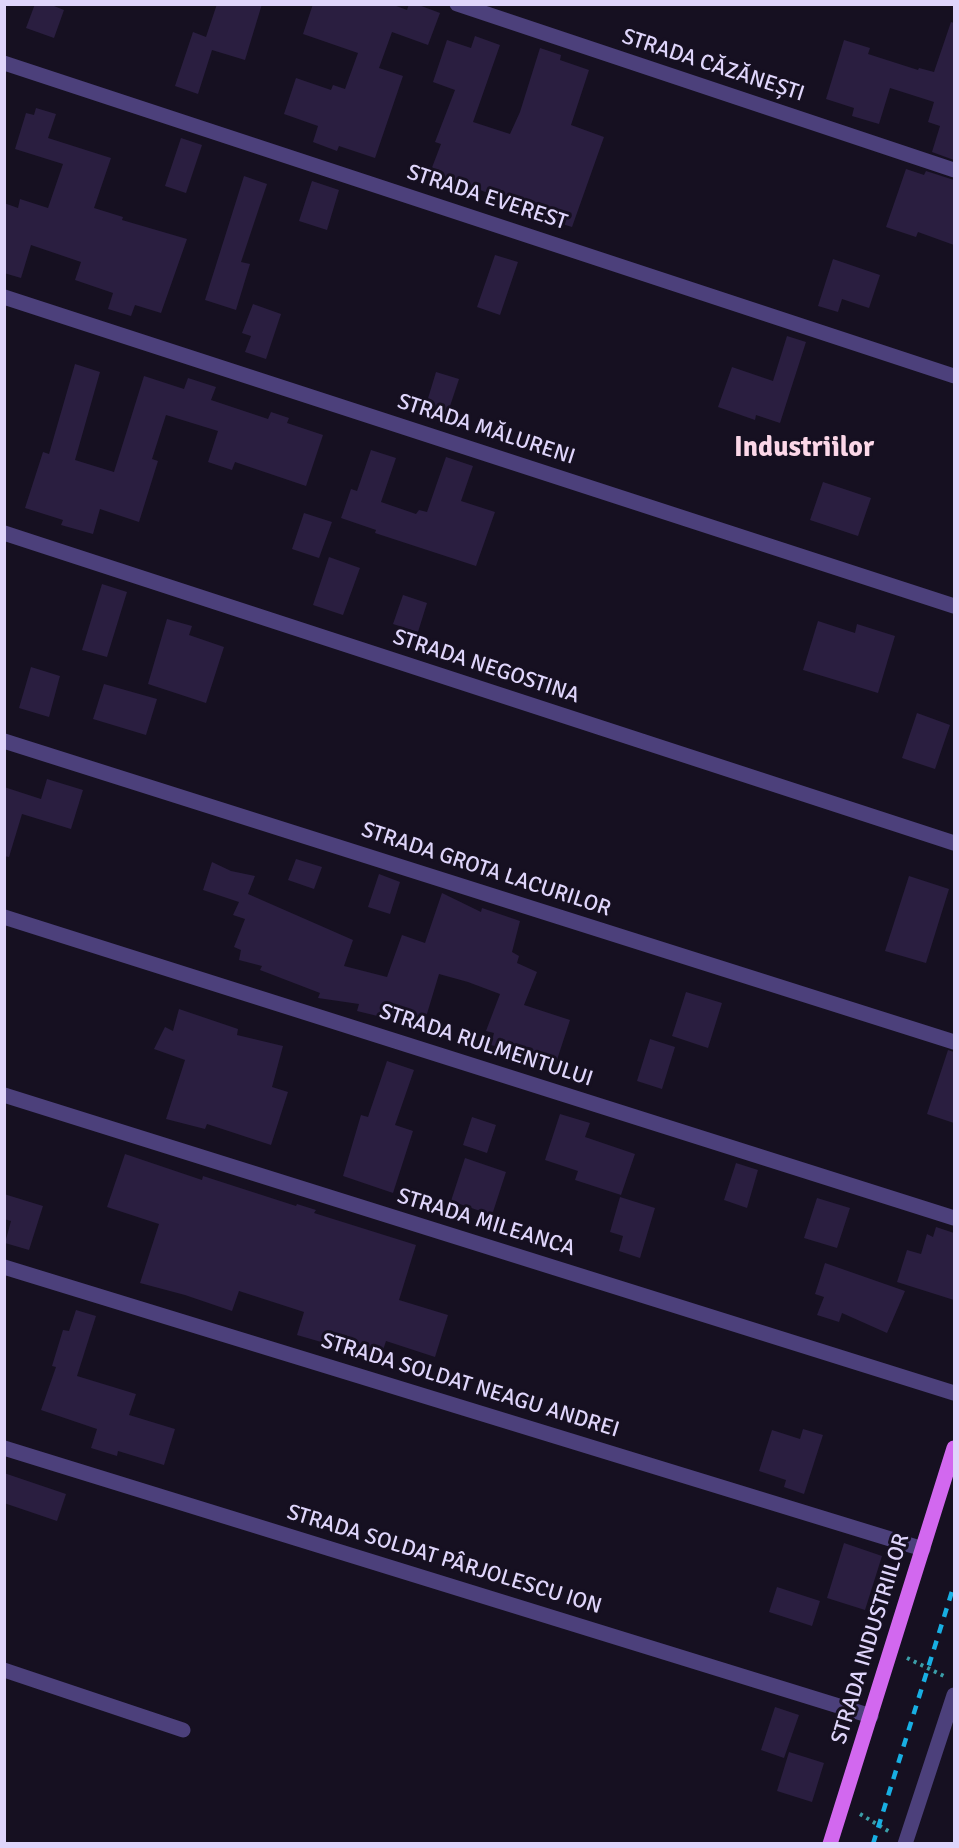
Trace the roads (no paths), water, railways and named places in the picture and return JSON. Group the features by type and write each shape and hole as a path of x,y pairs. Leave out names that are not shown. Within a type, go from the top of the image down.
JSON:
{"main road":[{"name":"STRADA INDUSTRIILOR","path":"830,1844 954,1448"}],"street":[{"name":"STRADA CĂZĂNEȘTI","path":"457,4 954,170"},
{"name":"STRADA EVEREST","path":"4,63 954,376"},
{"name":"STRADA MĂLURENI","path":"4,297 954,606"},
{"name":"STRADA NEGOSTINA","path":"4,533 954,843"},
{"name":"STRADA GROTA LACURILOR","path":"4,741 954,1042"},
{"name":"STRADA RULMENTULUI","path":"4,917 954,1218"},
{"name":"STRADA MILEANCA","path":"4,1095 954,1393"},
{"name":"STRADA SOLDAT NEAGU ANDREI","path":"4,1267 923,1549"},
{"name":"STRADA SOLDAT PÂRJOLESCU ION","path":"4,1448 871,1716"},
{"path":"4,1670 183,1730"},
{"path":"907,1843 954,1695"}],"railway":[{"path":"873,1844 954,1585"}],"district":[{"name":"Industriilor","path":"804,449"}]}
